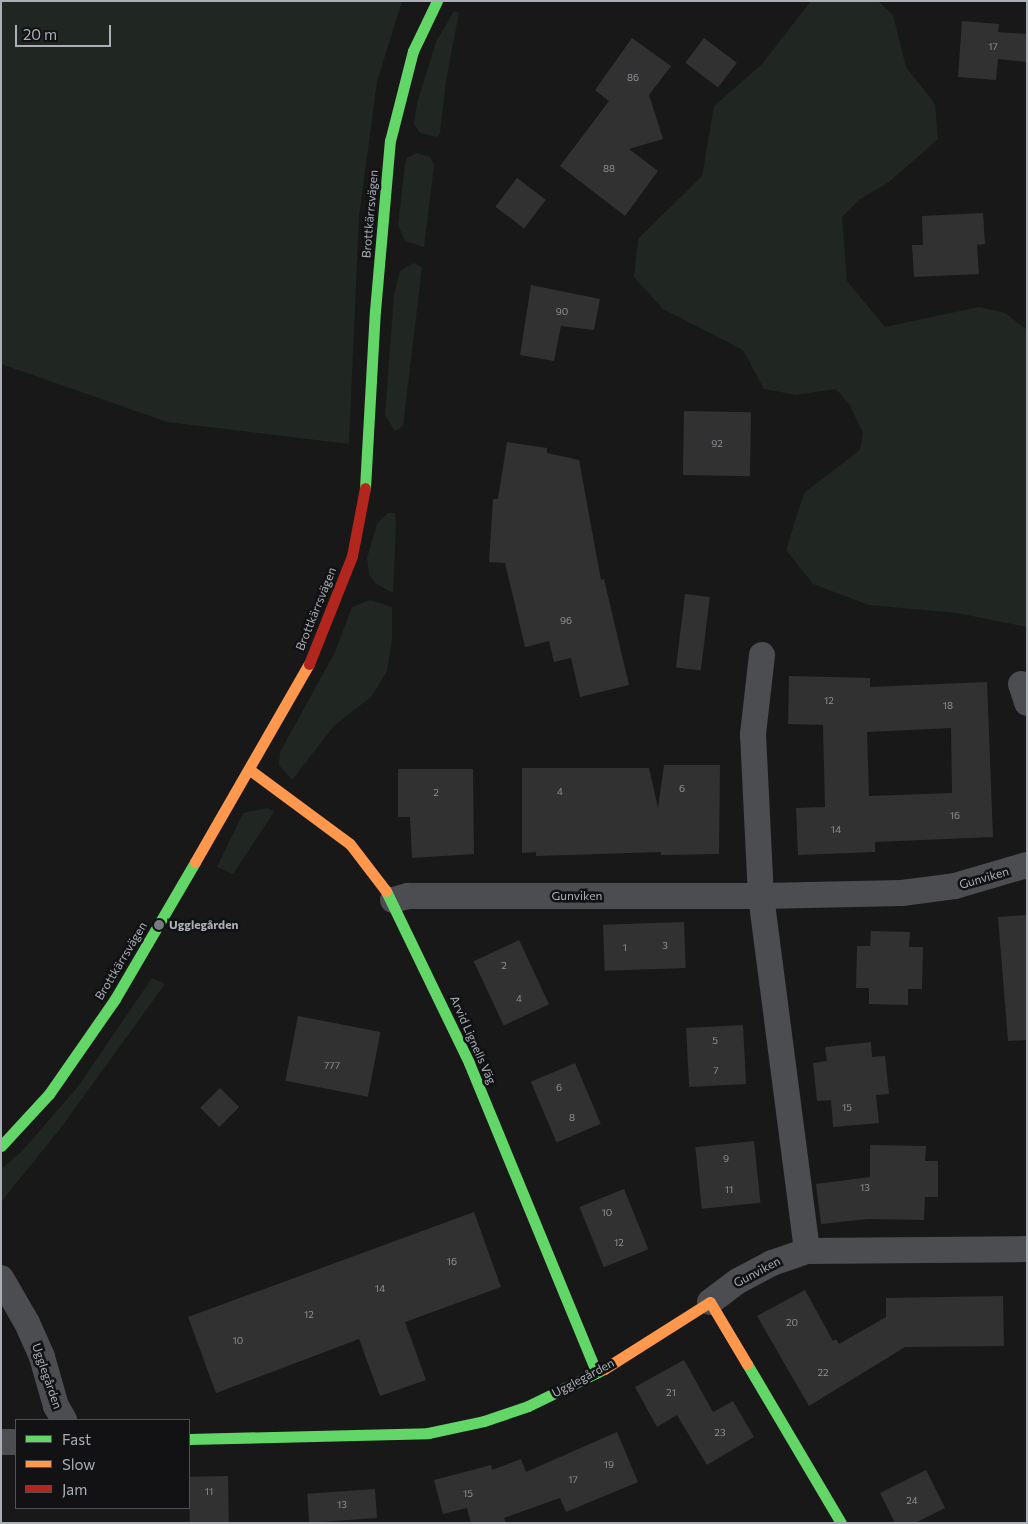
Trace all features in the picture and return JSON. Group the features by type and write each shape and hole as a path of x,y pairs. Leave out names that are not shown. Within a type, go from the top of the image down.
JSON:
{"street":[{"name":"Brottkärrsvägen","path":"1,1146 49,1094 115,999 250,770 314,654 352,556 365,490 375,311 390,141 412,51 437,1"},
{"path":"762,655 753,734 761,896 808,1251"},
{"name":"Arvid Lignells Väg","path":"250,770 292,798 350,844 393,900 465,1054 597,1373"},
{"name":"Gunviken","path":"393,900 408,896 761,896 902,893 955,886 1027,865"},
{"name":"Gunviken","path":"710,1302 738,1281 772,1263 808,1251 1027,1249"},
{"name":"Ugglegården","path":"1,1278 27,1323 42,1357 56,1406 63,1419"},
{"path":"710,1302 842,1523"},
{"name":"Ugglegården","path":"190,1439 428,1433 484,1422 528,1406 597,1373 710,1302"},
{"path":"1,1442 15,1442"}],"shaded area":[{"path":"1,1 402,1 377,82 359,217 349,444 167,422 1,364"},
{"path":"811,1 878,1 893,15 906,67 935,104 938,139 889,182 860,199 842,217 847,281 885,327 979,307 1005,313 1027,330 1027,627 957,613 869,605 813,584 786,550 804,493 860,450 863,433 849,404 836,389 796,395 764,389 743,350 663,309 634,277 638,239 702,176 714,106 762,64"},
{"path":"454,11 459,13 446,80 440,133 437,137 420,133 414,124 417,103 436,42"},
{"path":"417,153 430,157 434,165 424,247 405,241 398,225 405,165 407,158"},
{"path":"414,263 422,267 403,426 395,431 385,415 394,294 400,271"},
{"path":"388,513 395,513 396,525 393,593 375,583 369,574 367,558 377,524"},
{"path":"370,600 392,607 392,640 387,671 372,696 334,726 292,780 279,765 280,752 335,652 352,607"},
{"path":"268,808 274,812 233,874 217,867 243,813"},
{"path":"152,978 165,984 60,1129 1,1202 1,1169 21,1152 77,1088"}],"building":[{"path":"962,21 999,24 998,32 1027,34 1027,62 998,59 996,80 958,77"},
{"path":"632,38 671,66 649,95 663,139 629,149 658,171 625,216 560,166 609,101 595,90"},
{"path":"704,38 737,63 718,87 685,63"},
{"path":"517,178 546,200 524,228 495,207"},
{"path":"983,213 985,244 977,245 979,274 914,277 912,245 923,245 922,216"},
{"path":"531,285 600,299 594,330 561,326 554,361 520,355"},
{"path":"684,411 751,412 750,476 683,475"},
{"path":"507,442 547,448 547,453 579,460 601,580 604,579 629,685 580,697 571,658 554,662 549,641 525,647 505,563 489,562 493,499 498,499"},
{"path":"685,594 710,597 701,670 676,667"},
{"path":"789,676 870,678 870,687 987,682 993,837 875,842 875,852 798,855 796,808 825,807 823,725 788,724","holes":["951,728 952,793 869,796 867,732"]},
{"path":"664,765 720,765 719,854 661,855 661,852 536,856 536,852 522,853 522,768 649,768 658,808"},
{"path":"398,769 473,769 474,854 412,858 410,817 398,817"},
{"path":"1027,915 1027,1040 1008,1041 998,917"},
{"path":"684,922 686,968 605,971 603,925"},
{"path":"871,931 910,932 909,947 923,947 922,989 908,989 908,1005 869,1004 869,988 856,988 857,946 870,946"},
{"path":"519,940 549,1004 504,1025 474,961"},
{"path":"298,1016 380,1032 368,1097 285,1081"},
{"path":"743,1025 746,1084 689,1087 686,1028"},
{"path":"871,1042 872,1057 885,1056 889,1094 876,1095 879,1123 833,1127 831,1100 817,1101 813,1063 827,1061 825,1047"},
{"path":"575,1063 601,1124 557,1143 531,1082"},
{"path":"220,1088 239,1107 219,1127 200,1108"},
{"path":"754,1141 760,1203 702,1209 695,1147"},
{"path":"870,1145 926,1146 925,1161 938,1161 938,1197 925,1197 924,1220 868,1219 821,1224 816,1184 870,1177"},
{"path":"624,1189 648,1249 604,1267 579,1207"},
{"path":"474,1212 501,1287 405,1322 426,1380 380,1396 359,1339 216,1393 188,1317"},
{"path":"805,1290 833,1341 836,1339 839,1344 886,1317 886,1298 1003,1296 1004,1346 905,1347 809,1406 757,1316"},
{"path":"684,1360 713,1412 733,1401 754,1437 707,1465 677,1415 657,1427 635,1387"},
{"path":"617,1432 638,1482 566,1512 560,1498 504,1518 506,1523 471,1523 467,1508 443,1514 434,1480 491,1465 492,1470 521,1459 526,1472"},
{"path":"926,1470 945,1508 915,1523 895,1523 880,1493"},
{"path":"228,1476 229,1523 190,1523 190,1477"},
{"path":"375,1489 377,1518 309,1523 307,1494"}],"traffic: fast":[{"path":"365,488 375,311 390,141 413,51 437,1"},
{"path":"1,1146 49,1094 115,999 195,862"},
{"path":"386,891 469,1063 597,1373"},
{"path":"747,1364 841,1523"},
{"path":"190,1439 428,1433 484,1421 528,1406 604,1369"}],"traffic: slow":[{"path":"195,862 309,664"},
{"path":"250,770 350,844 386,891"},
{"path":"604,1369 710,1302 747,1364"}],"traffic: jam":[{"path":"309,664 352,556 365,488"}],"place":[{"name":"Ugglegården","path":"159,925"}]}
